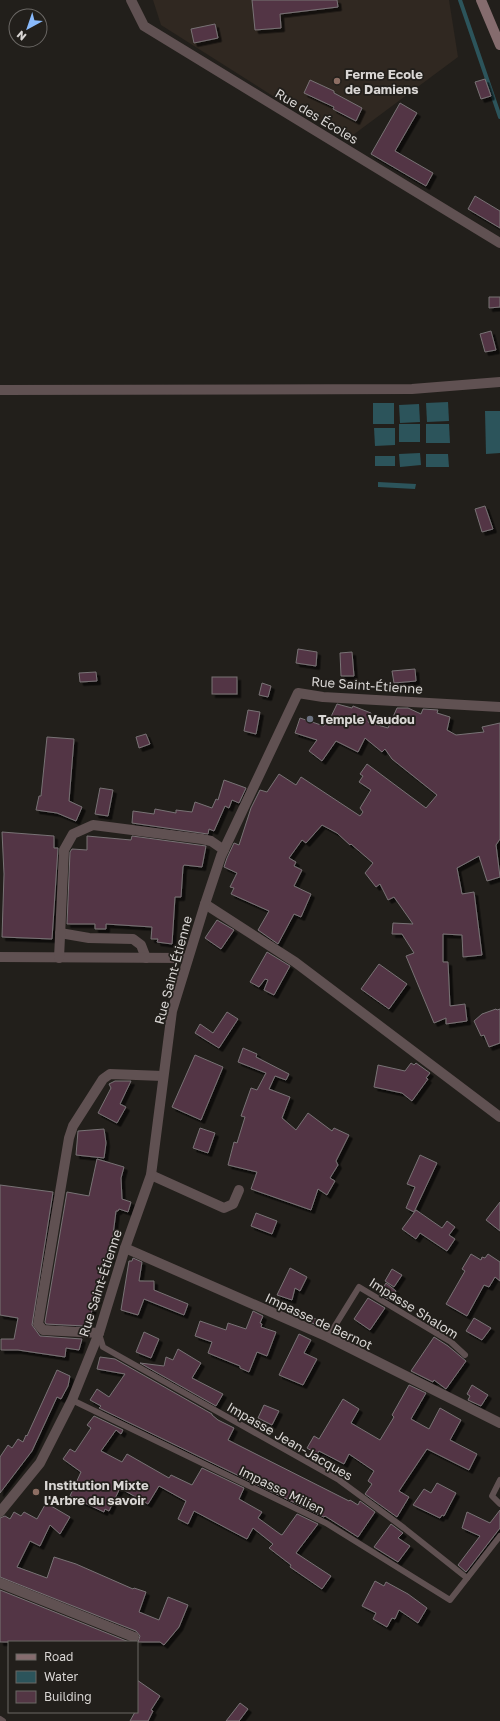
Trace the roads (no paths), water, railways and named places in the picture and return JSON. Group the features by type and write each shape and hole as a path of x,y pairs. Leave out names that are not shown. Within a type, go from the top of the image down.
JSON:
{"street":[{"name":"Rue des Écoles","path":"131,0 144,26 500,244"},
{"path":"481,0 500,45"},
{"path":"0,390 412,389 500,382"},
{"name":"Rue Saint-Étienne","path":"0,1512 40,1463 72,1400 99,1333 125,1248 151,1175 172,1011 188,958 224,850 298,693 323,697 500,707"},
{"path":"59,958 64,850 73,834 93,825 202,838 211,841 224,850"},
{"path":"205,904 295,962 500,1117"},
{"path":"60,933 89,938 133,939 141,945 146,958"},
{"path":"0,957 188,958"},
{"path":"99,1333 42,1330 38,1324 69,1138 73,1126 102,1079 110,1074 163,1076"},
{"path":"151,1175 224,1208 233,1204 239,1190"},
{"name":"Impasse de Bernot","path":"125,1248 328,1337 500,1424"},
{"path":"0,1583 134,1637"}],"lane":[{"name":"Impasse Shalom","path":"328,1337 359,1287 451,1342 465,1355"},
{"name":"Impasse Jean-Jacques","path":"99,1333 103,1348 339,1480 404,1528 467,1578"},
{"name":"Impasse Milien","path":"72,1400 326,1523 450,1600 467,1578"},
{"path":"500,1480 492,1496 500,1504"},
{"path":"467,1578 500,1536"}],"water":[{"path":"448,402 449,421 427,422 426,403"},
{"path":"373,403 394,403 394,424 373,424"},
{"path":"419,404 420,422 400,423 399,405"},
{"path":"485,411 500,411 500,453 486,454"},
{"path":"399,424 420,424 420,442 399,442"},
{"path":"426,424 449,424 450,443 426,443"},
{"path":"374,428 395,428 395,445 375,446"},
{"path":"420,453 421,465 400,467 399,454"},
{"path":"426,454 448,454 449,467 426,467"},
{"path":"375,456 395,456 395,466 375,466"},
{"path":"378,482 416,484 415,489 378,487"}],"waterway":[{"path":"460,0 500,117"}],"place":[{"name":"Ferme Ecole de Damiens","path":"337,81"},
{"name":"Temple Vaudou","path":"310,719"},
{"name":"Institution Mixte l'Arbre du savoir","path":"36,1492"}]}
